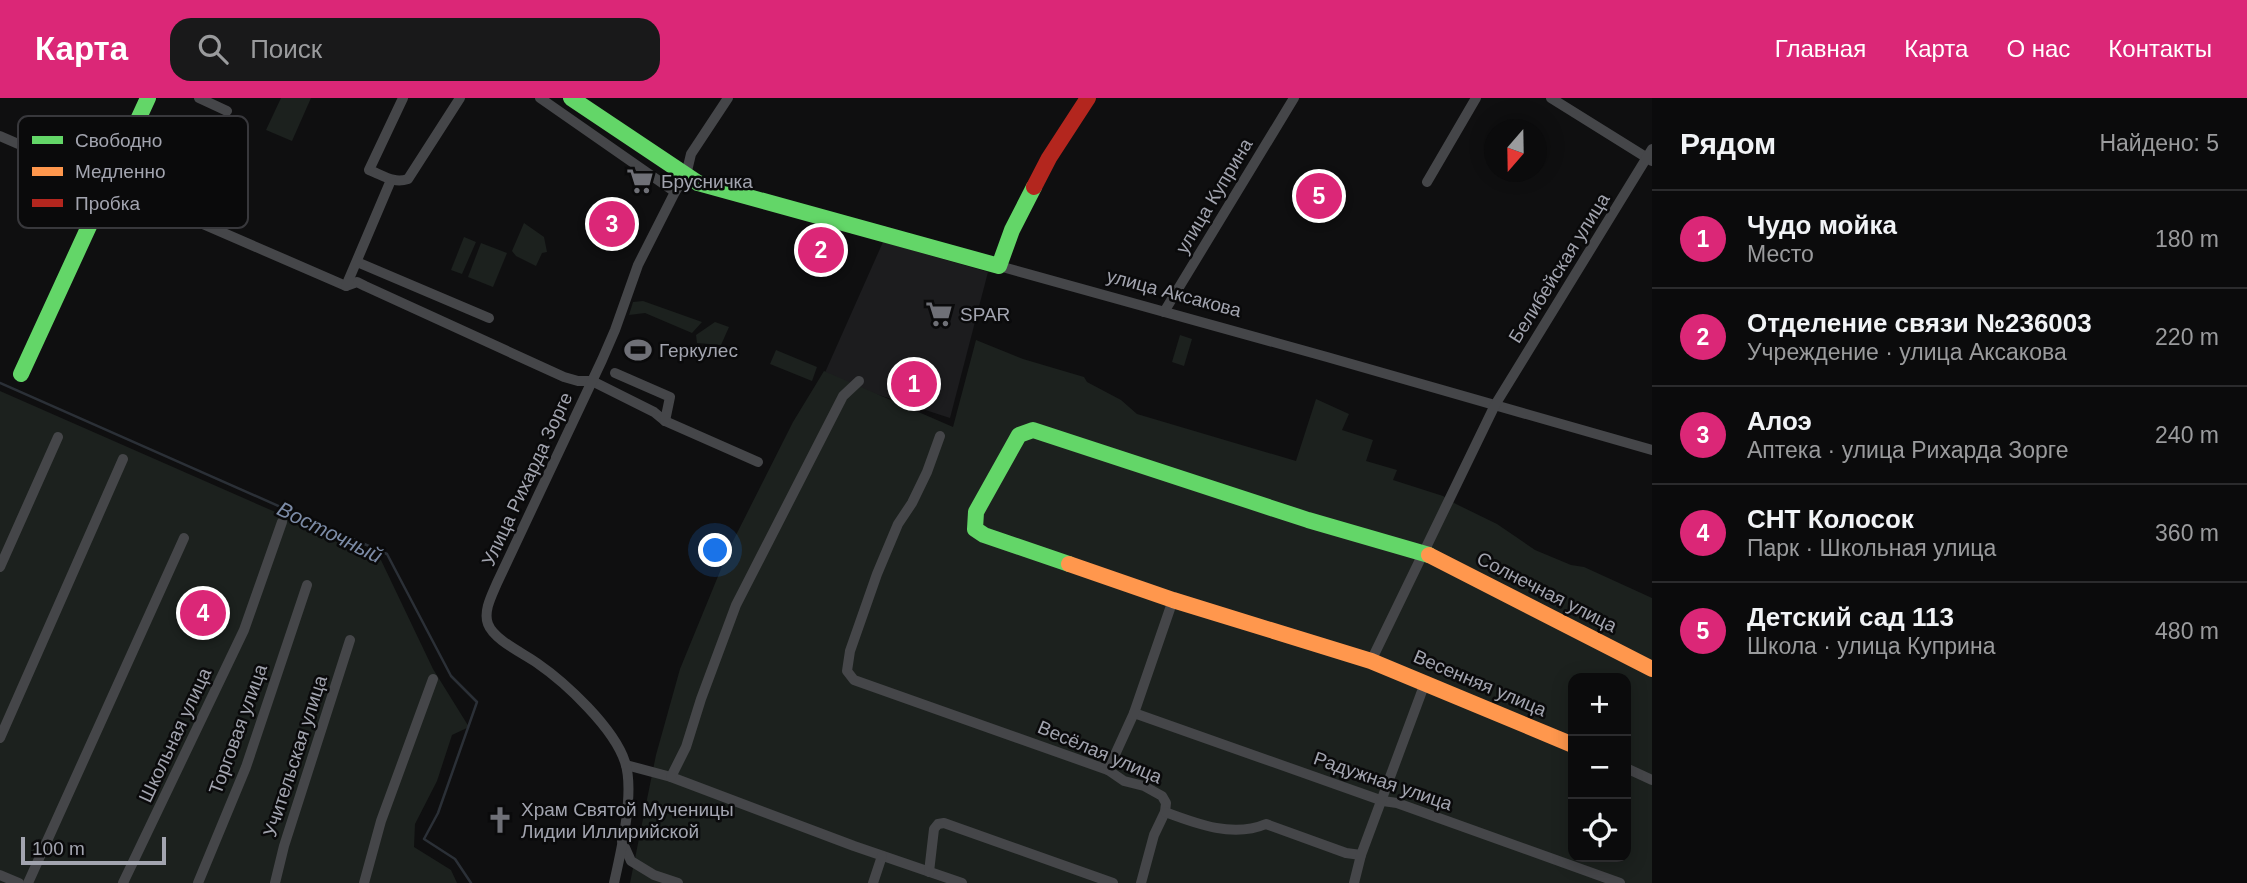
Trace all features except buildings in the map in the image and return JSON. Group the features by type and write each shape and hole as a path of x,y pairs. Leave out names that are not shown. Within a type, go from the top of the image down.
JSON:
{"street":[{"path":"139,116 148,98"},
{"path":"199,98 227,111"},
{"path":"402,98 369,170 400,181 408,179 460,98"},
{"path":"540,98 675,192"},
{"name":"улица Аксакова","path":"571,98 698,184 1652,450"},
{"path":"686,175 691,155 728,98"},
{"path":"999,266 1012,230 1049,158 1088,98"},
{"name":"улица Куприна","path":"1164,312 1294,98"},
{"path":"1427,182 1476,98"},
{"path":"1551,98 1650,156"},
{"path":"0,136 18,144"},
{"name":"Белибейская улица","path":"1371,661 1495,405 1650,156"},
{"name":"Улица Рихарда Зорге","path":"626,765 620,749 586,705 540,665 493,634 486,622 486,611 615,330 638,265 686,175"},
{"path":"346,286 391,180"},
{"path":"21,374 87,228"},
{"path":"213,228 346,286 357,282 564,377 592,381 654,412 665,421 758,462"},
{"path":"357,262 489,318"},
{"path":"615,373 670,397 665,421"},
{"path":"671,777 685,747 736,605 844,396 859,381"},
{"name":"Солнечная улица","path":"1173,600 984,535 975,529 976,512 1019,435 1033,430 1308,520 1423,552 1652,669"},
{"name":"Весёлая улица","path":"940,436 927,472 898,524 877,573 850,651 846,671 854,680 1108,770 1124,781 1144,786 1162,796 1166,803 1165,812 1206,827 1252,830 1266,824 1346,853 1361,855"},
{"path":"0,567 58,437"},
{"path":"0,738 123,459"},
{"name":"Школьная улица","path":"123,883 244,630 282,522"},
{"path":"29,883 184,538"},
{"name":"Торговая улица","path":"198,883 246,767 307,585"},
{"path":"1108,770 1134,713 1173,600"},
{"name":"Весенняя улица","path":"1173,600 1371,661 1568,743"},
{"name":"Учительская улица","path":"275,883 284,846 350,640"},
{"path":"364,883 381,821 433,679"},
{"path":"1354,883 1361,855 1425,683"},
{"name":"Радужная улица","path":"1134,713 1620,883"},
{"path":"614,883 628,795 626,765 671,777 962,883"},
{"path":"1631,770 1652,780"},
{"path":"1141,883 1154,835 1165,812"},
{"path":"929,872 934,829 944,823 1113,883"},
{"path":"622,841 631,861 654,875 678,883"},
{"path":"873,883 882,856"},
{"path":"3,878 19,883"}],"shaded area":[{"path":"281,98 311,98 292,141 266,130"},
{"path":"524,223 544,237 547,252 542,253 536,266 516,256 512,251"},
{"path":"464,237 476,242 462,274 451,270"},
{"path":"883,242 988,272 950,418 823,377"},
{"path":"481,243 507,253 493,287 468,277"},
{"path":"643,301 702,322 692,333 645,313 629,315 633,302"},
{"path":"715,322 729,327 721,345 697,343 696,335"},
{"path":"1180,335 1192,339 1184,366 1172,362"},
{"path":"976,340 1023,359 1084,377 1087,382 1121,400 1137,414 1296,461 1316,399 1349,414 1342,430 1373,440 1366,461 1397,470 1393,480 1443,496 1497,524 1535,550 1571,565 1584,567 1652,598 1652,883 630,883 656,755 680,669 730,547 793,422 824,371 953,427"},
{"path":"776,350 817,367 812,381 770,364"},
{"path":"0,391 380,558 433,669 469,727 452,735 437,781 415,824 414,847 451,870 457,883 0,883"}],"waterway":[{"name":"Восточный","path":"0,383 387,554 451,676 477,702 438,813 424,839 455,859 471,883"}],"traffic: fast":[{"path":"140,116 148,98"},
{"path":"571,98 698,183 999,266 1012,230 1034,187"},
{"path":"21,374 88,228"},
{"path":"1069,564 984,535 975,529 976,512 1019,435 1033,430 1308,520 1429,555"}],"traffic: slow":[{"path":"1429,555 1652,669"},
{"path":"1069,564 1173,600 1371,661 1568,743"}],"traffic: jam":[{"path":"1034,187 1049,158 1088,98"}],"place":[{"name":"Брусничка","path":"640,181"},
{"name":"Детский сад 113","path":"1319,196"},
{"name":"Алоэ","path":"612,224"},
{"name":"Отделение связи №236003","path":"821,250"},
{"name":"SPAR","path":"939,314"},
{"name":"Геркулес","path":"638,350"},
{"name":"Чудо мойка","path":"914,384"},
{"name":"СНТ Колосок","path":"203,613"},
{"name":"Храм Святой Мученицы Лидии Иллирийской","path":"500,820"}]}
